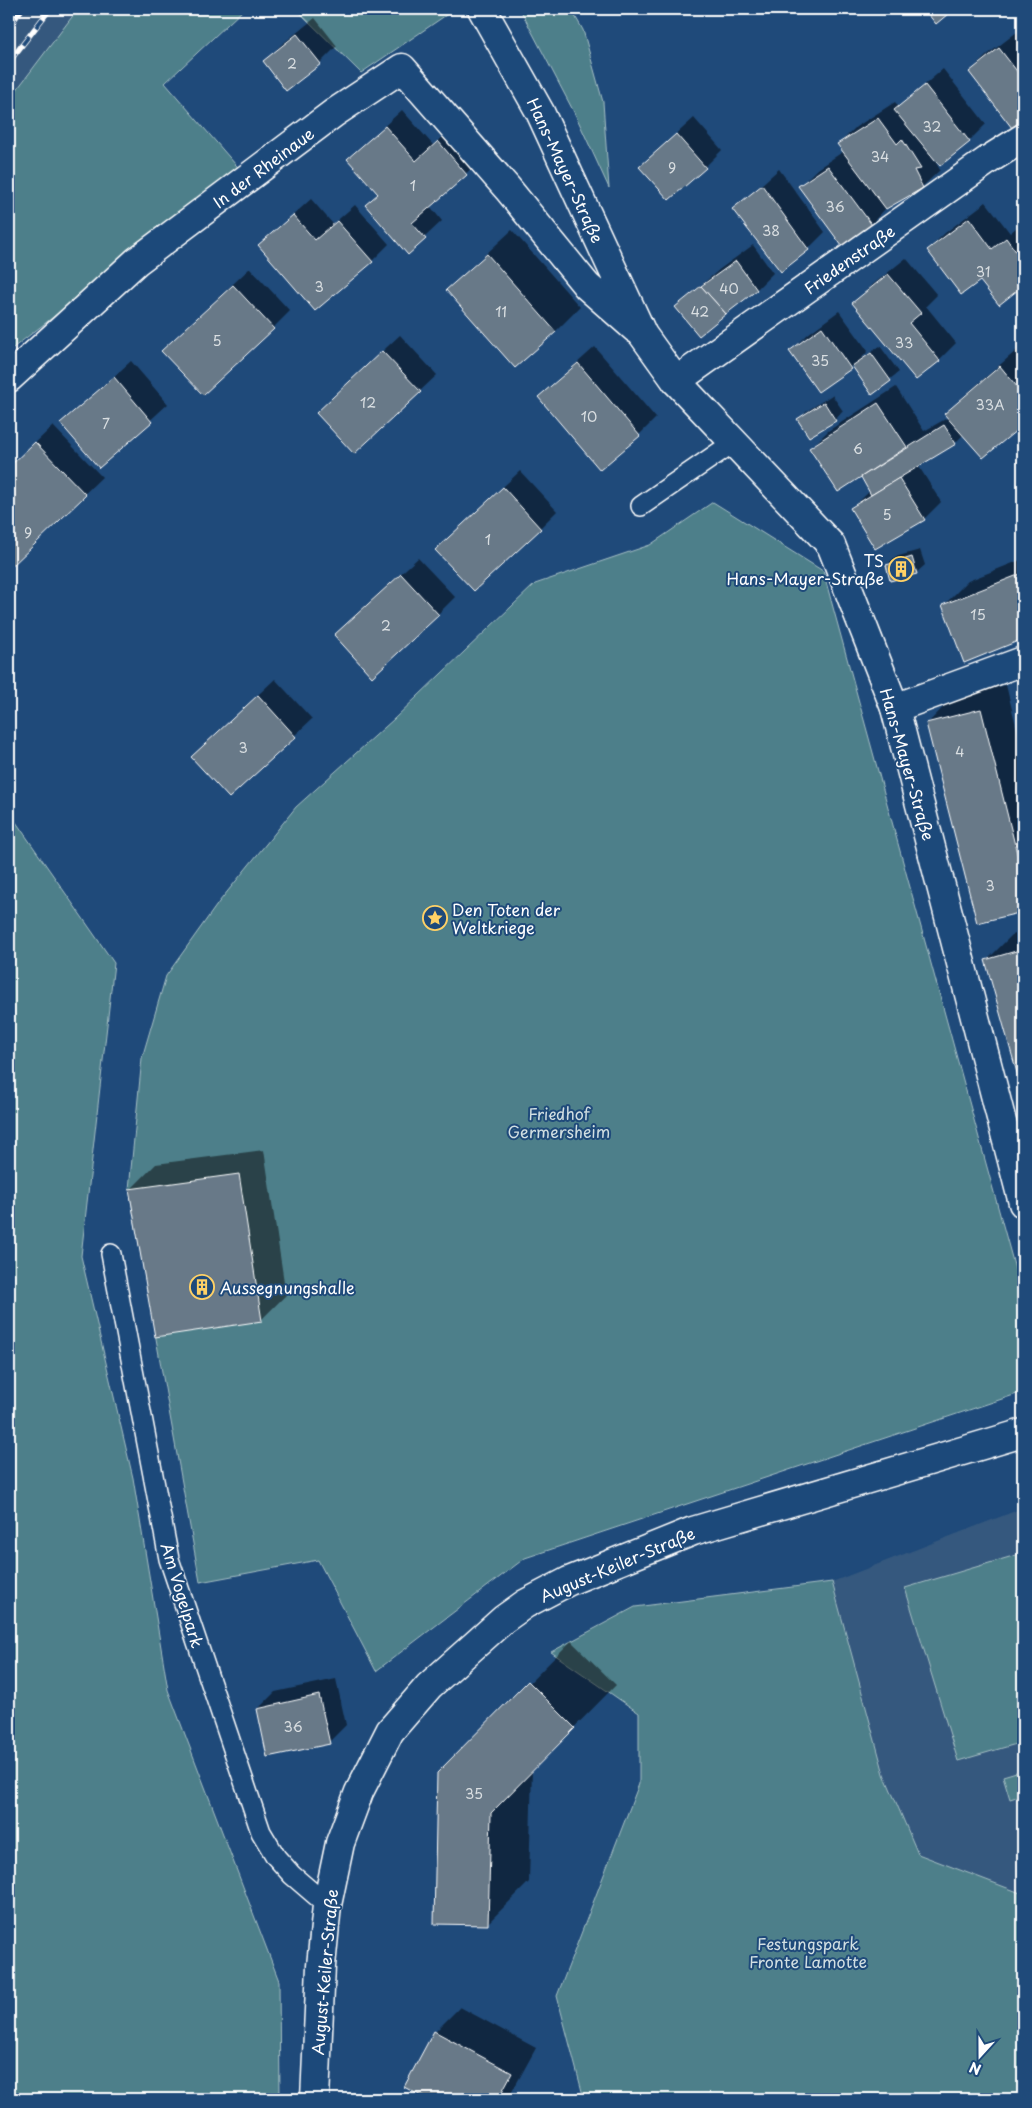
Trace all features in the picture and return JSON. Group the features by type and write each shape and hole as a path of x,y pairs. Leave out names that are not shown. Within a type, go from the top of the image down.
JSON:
{"street":[{"name":"Hans-Mayer-Straße","path":"482,9 540,112 643,335 676,381 831,545 895,708 1023,1203"},
{"name":"In der Rheinaue","path":"9,378 137,261 334,113 402,68 508,189"},
{"name":"Friedenstraße","path":"676,381 991,158 1023,138"},
{"name":"Hans-Mayer-Straße","path":"508,189 587,286 643,335"},
{"path":"895,708 1023,661"},
{"name":"August-Keiler-Straße","path":"315,2099 321,1975 327,1905 340,1843 359,1792 390,1731 429,1686 504,1619 524,1604 570,1581 693,1531 1023,1433"}],"lane":[{"path":"641,506 734,442"},
{"name":"Am Vogelpark","path":"111,1254 169,1559 261,1832 276,1857 327,1905"}],"shaded area":[{"path":"9,9 78,9 9,100"},
{"path":"1023,1508 1023,1894 918,1854 884,1774 832,1582"}],"green space":[{"path":"78,9 244,9 165,83 242,172 9,351 9,100"},
{"path":"296,9 455,9 361,73"},
{"path":"520,9 571,9 583,30 603,102 609,188 576,116"},
{"name":"Friedhof Germersheim","path":"713,502 823,571 1023,1298 1023,1392 525,1558 376,1671 318,1560 200,1582 129,1189 142,1058 166,976 219,902 296,807 394,719 535,584 650,545"},
{"path":"9,812 114,963 81,1256 133,1478 168,1690 279,1981 280,2099 9,2099"},
{"path":"1023,1553 1023,1742 958,1761 905,1588"},
{"name":"Festungspark Fronte Lamotte","path":"832,1582 884,1774 918,1854 1023,1894 1023,2099 584,2099 557,1996 639,1784 639,1713 551,1652 635,1607"},
{"path":"1023,1770 1023,1795 1010,1799 1003,1776"}],"building":[{"path":"924,9 954,9 936,24"},
{"path":"297,34 321,64 286,91 263,61"},
{"path":"999,48 1023,79 1023,119 1012,128 969,72"},
{"path":"925,85 970,142 940,166 894,110"},
{"path":"878,118 897,144 902,139 921,169 914,170 923,188 886,209 837,144"},
{"path":"385,126 416,161 438,141 467,175 412,223 426,239 408,255 365,205 378,194 347,159"},
{"path":"676,134 706,168 669,200 639,167"},
{"path":"828,166 872,225 842,246 798,186"},
{"path":"762,185 809,250 781,272 732,209"},
{"path":"293,215 315,240 337,221 373,262 315,311 258,245"},
{"path":"969,218 992,249 1006,238 1023,261 1023,286 999,305 980,281 961,295 927,250"},
{"path":"487,254 556,332 515,368 446,290"},
{"path":"736,261 757,290 726,314 701,286"},
{"path":"888,274 921,313 909,323 940,361 916,380 852,303"},
{"path":"233,285 274,329 203,395 161,351"},
{"path":"701,286 726,314 699,336 675,307"},
{"path":"822,327 851,369 818,392 789,351"},
{"path":"382,351 421,392 354,454 316,413"},
{"path":"871,353 891,381 872,395 852,366"},
{"path":"578,363 640,436 600,470 538,397"},
{"path":"1000,366 1023,394 1023,425 983,458 944,414"},
{"path":"114,377 152,422 99,468 60,423"},
{"path":"824,402 836,421 809,437 797,419"},
{"path":"878,403 907,447 838,492 809,448"},
{"path":"944,425 956,444 871,495 861,477"},
{"path":"35,442 86,495 9,569 9,467"},
{"path":"899,478 925,520 875,549 850,508"},
{"path":"503,487 541,529 474,591 435,550"},
{"name":"TS Hans-Mayer-Straße","path":"912,557 917,574 890,581 886,565"},
{"path":"1023,573 1023,639 964,663 942,605"},
{"path":"401,574 439,615 372,677 334,635"},
{"path":"258,695 296,737 229,798 191,757"},
{"path":"981,709 1023,877 1023,912 977,923 926,723"},
{"path":"1023,949 1023,1094 985,960"},
{"name":"Aussegnungshalle","path":"239,1174 262,1321 155,1337 129,1189"},
{"path":"528,1681 575,1728 491,1813 488,1925 434,1924 437,1773"},
{"path":"319,1695 330,1744 267,1757 257,1709"},
{"path":"434,2031 512,2073 498,2099 427,2099 404,2087"}],"railway":[{"path":"9,27 22,9"},
{"path":"9,62 50,9"}],"place":[{"name":"TS Hans-Mayer-Straße","path":"901,569"},
{"name":"Den Toten der Weltkriege","path":"435,918"},
{"name":"Aussegnungshalle","path":"202,1287"}]}
